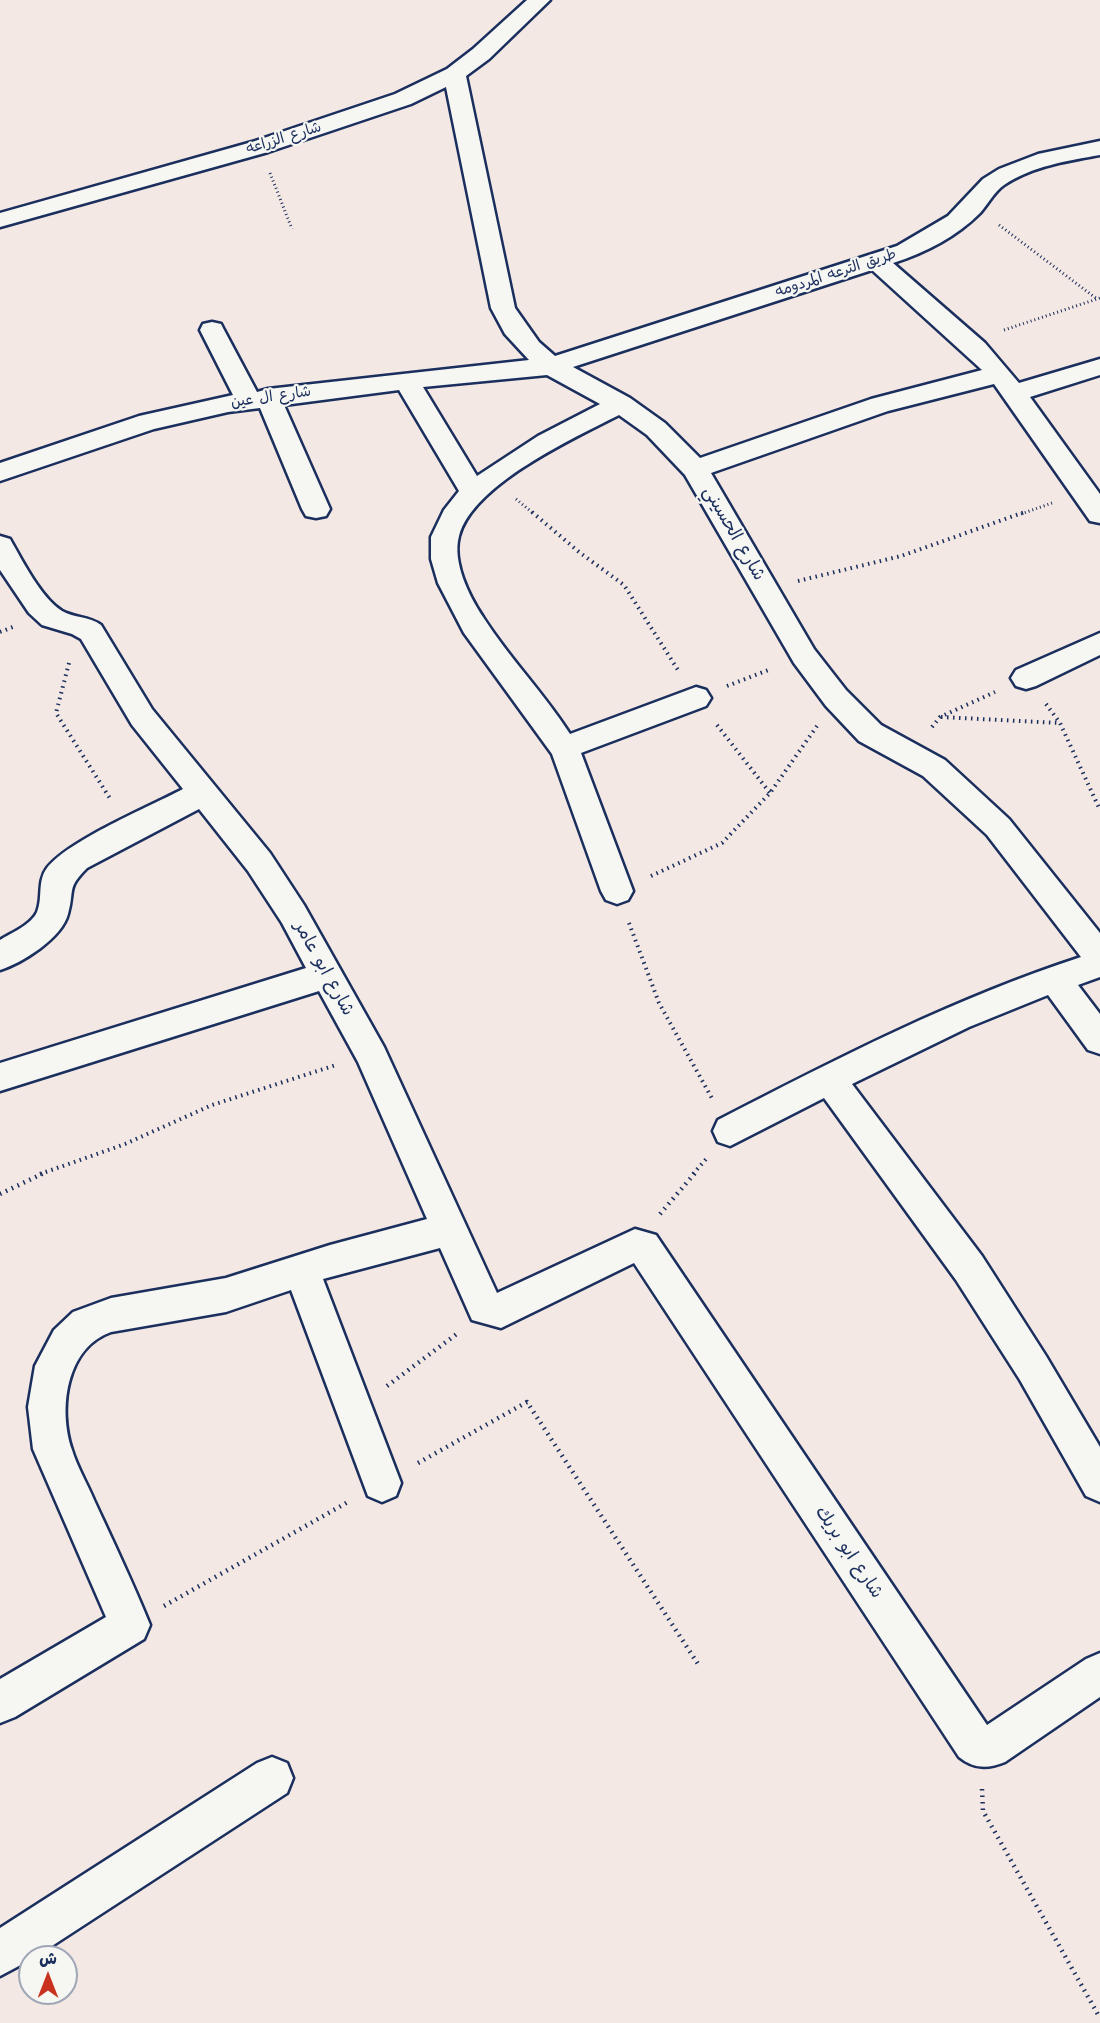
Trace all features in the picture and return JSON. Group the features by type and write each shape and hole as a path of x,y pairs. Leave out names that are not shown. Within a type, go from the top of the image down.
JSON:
{"street":[{"name":"شارع الزراعه","path":"0,220 260,147 403,99 455,74 481,54 539,0"},
{"name":"شارع الحسيني","path":"455,74 503,308 514,328 530,348 551,366 621,404 656,429 695,469 804,656 836,698 870,733 934,768 998,827 1100,957"},
{"name":"طريق الترعه المردومه","path":"551,366 906,251 933,238 955,223 973,206 982,192 1015,170 1036,162 1100,148"},
{"path":"876,261 976,349 1007,383 1100,514"},
{"path":"212,330 258,399 316,508"},
{"name":"شارع ال عين","path":"0,472 148,422 258,399 551,366"},
{"path":"695,469 880,405 1100,367"},
{"path":"406,381 482,484"},
{"path":"617,891 564,748 473,624 451,578 445,555 445,538 449,521 459,505 482,484 580,424 621,404"},
{"name":"شارع ابو عامر","path":"4,561 47,615 61,621 78,624 91,632 142,717 259,862 293,914 372,1057 448,1230 483,1304 489,1310"},
{"path":"1026,678 1100,643"},
{"path":"564,748 696,698"},
{"path":"0,957 42,929 52,916 58,877 76,859 129,829 202,793"},
{"path":"730,1131 939,1023 1054,978 1100,964"},
{"path":"0,1077 327,975"},
{"path":"1054,978 1100,1040"},
{"path":"829,1078 969,1268 1033,1368 1100,1483"},
{"path":"0,1702 130,1625 52,1449 47,1407 54,1366 67,1342 86,1324 111,1315 226,1295 330,1261 448,1230"},
{"path":"489,1310 501,1311 635,1245"},
{"name":"شارع ابو بريك","path":"635,1245 646,1249 970,1738 978,1746"},
{"path":"302,1271 382,1483"},
{"path":"978,1746 990,1747 1100,1673"},
{"path":"0,1954 272,1778"}],"path":[{"path":"260,147 292,229"},
{"path":"973,206 1098,298"},
{"path":"976,349 1007,328 1098,298"},
{"path":"482,484 624,585 696,698 770,793"},
{"path":"765,589 902,556 1084,492"},
{"path":"78,624 56,713 129,829"},
{"path":"696,698 804,656"},
{"path":"910,753 940,717 1026,678"},
{"path":"635,1245 730,1131 659,1003 617,891 722,843 770,793 836,698"},
{"path":"940,717 1060,723 1100,810"},
{"path":"0,1194 35,1176 125,1144 212,1105 326,1067 372,1057"},
{"path":"355,1410 489,1310"},
{"path":"130,1625 527,1402 698,1664"},
{"path":"978,1746 983,1811 1100,2018"}]}
